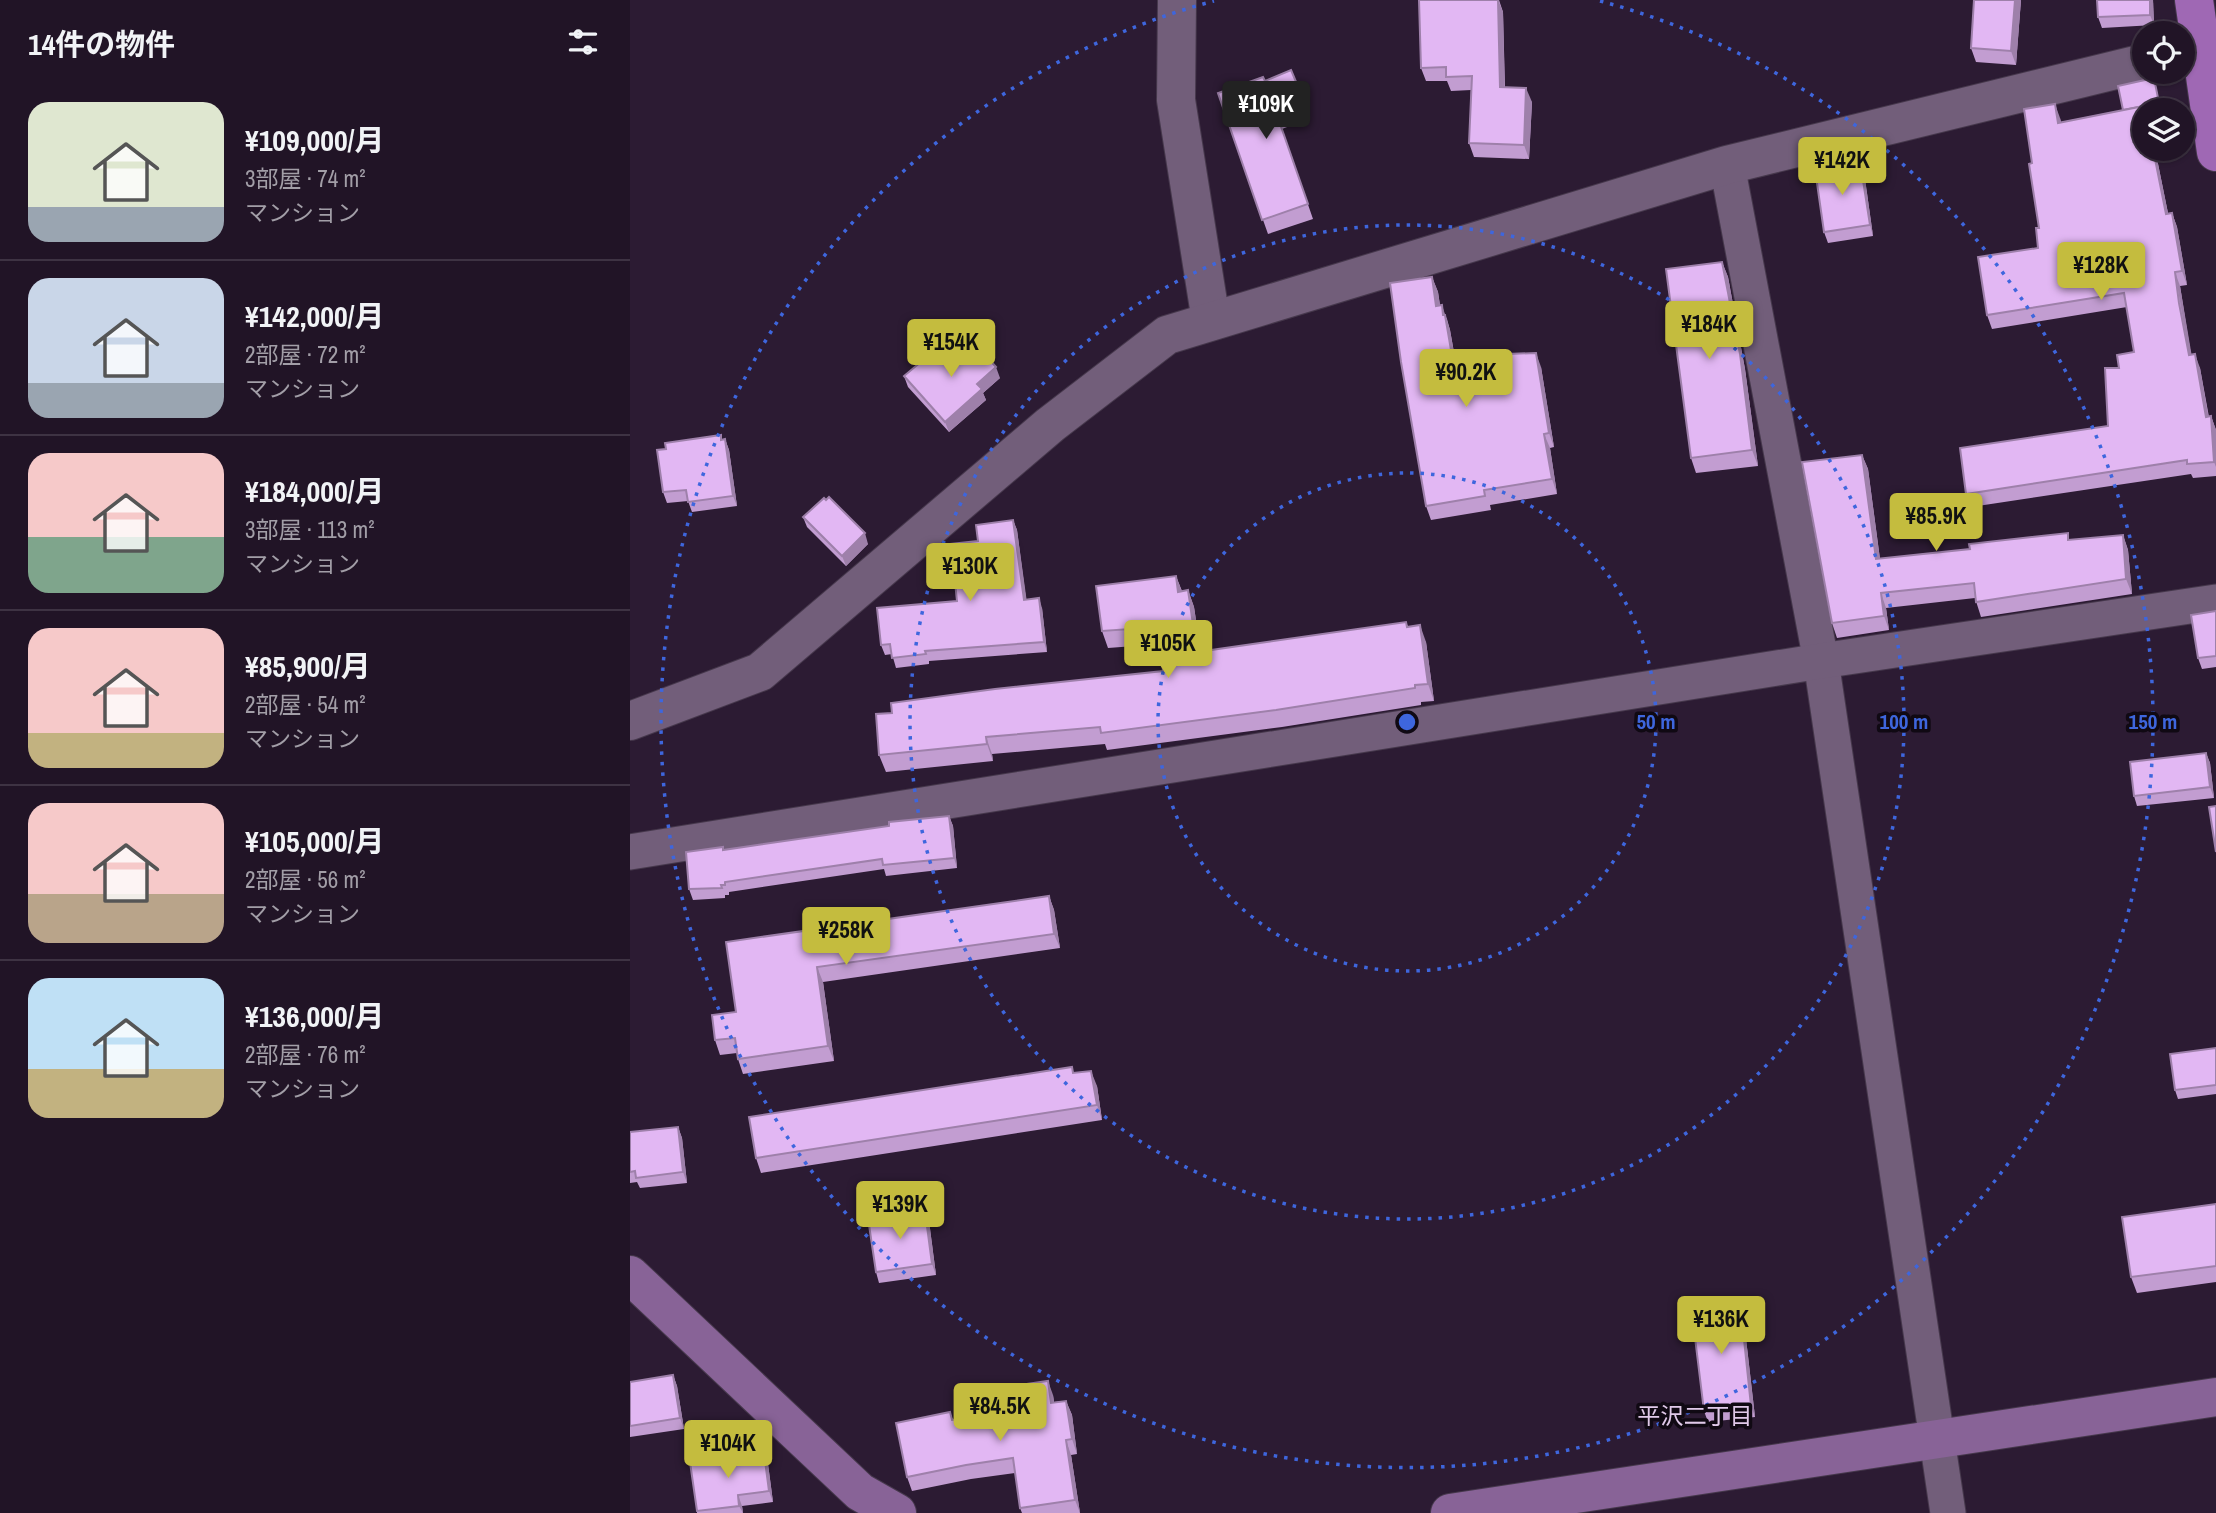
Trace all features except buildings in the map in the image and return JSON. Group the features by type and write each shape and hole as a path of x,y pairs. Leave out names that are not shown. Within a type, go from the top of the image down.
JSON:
{"main road":[{"path":"2194,0 2216,152"},
{"path":"630,1275 860,1492 897,1513"},
{"path":"1450,1513 2216,1398"}],"street":[{"path":"1177,0 1176,100 1211,321"},
{"path":"630,721 760,672 1060,417 1167,335 1727,165 2132,66"},
{"path":"1727,165 1822,661 1948,1513"},
{"path":"630,852 1822,661 2216,602"}],"district":[{"name":"平沢二丁目","path":"1695,1416"}]}
